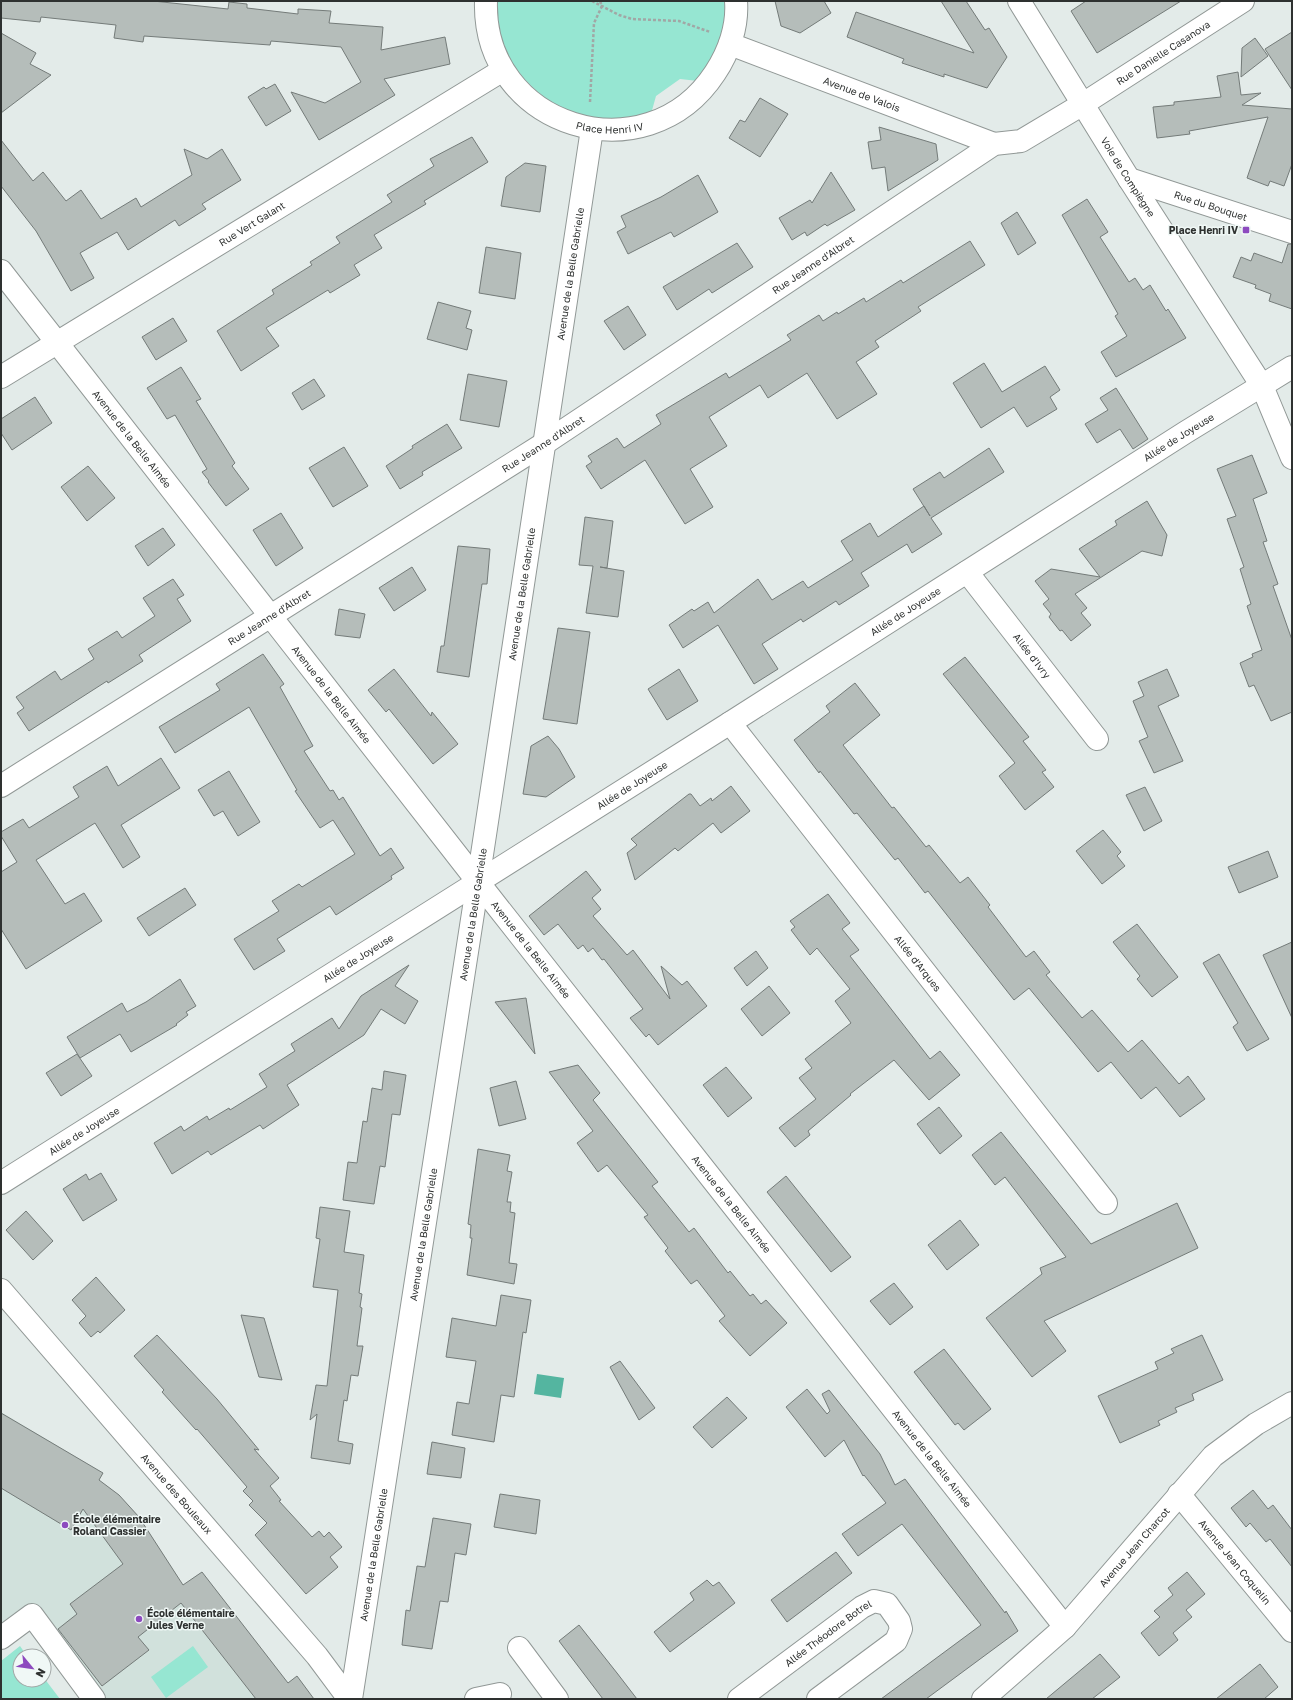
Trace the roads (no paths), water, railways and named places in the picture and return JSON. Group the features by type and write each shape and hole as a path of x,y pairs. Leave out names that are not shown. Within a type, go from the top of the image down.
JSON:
{"street":[{"name":"Place Henri IV","path":"486,1 488,31 494,51 503,70 515,87 530,101 547,113 565,122 588,129 614,131 635,128 657,122 676,112 694,99 709,83 721,64 730,41 735,21 736,1"},
{"name":"Voie de Compiègne","path":"1019,1 1129,179 1262,386 1292,458"},
{"name":"Rue Danielle Casanova","path":"1083,104 1243,1"},
{"name":"Avenue de Valois","path":"730,41 994,144"},
{"name":"Rue Vert Galant","path":"1,377 503,70"},
{"name":"Rue Jeanne d'Albret","path":"1,786 545,443 994,144 1021,141 1083,104"},
{"name":"Avenue de la Belle Gabrielle","path":"350,1699 545,443 588,129"},
{"name":"Rue du Bouquet","path":"1129,179 1292,232"},
{"name":"Avenue de la Belle Aimée","path":"1,270 478,881 1065,1627"},
{"name":"Allée de Joyeuse","path":"1,1183 730,723 1186,432 1292,367"},
{"name":"Allée d'Ivry","path":"967,572 1097,739"},
{"name":"Allée d'Arques","path":"730,723 1106,1203"},
{"name":"Avenue des Bouleaux","path":"1,1290 317,1656 350,1699"},
{"name":"Avenue Jean Charcot","path":"983,1699 1065,1627 1213,1456 1256,1424 1292,1403"},
{"name":"Avenue Jean Coquelin","path":"1179,1494 1292,1630"},
{"name":"Allée Théodore Botrel","path":"738,1699 862,1607 874,1601 887,1604 899,1621 901,1629 896,1641 818,1699"},
{"path":"1,1638 32,1615 94,1699"},
{"path":"519,1648 557,1699"},
{"path":"476,1699 500,1694"}],"place":[{"name":"Place Henri IV","path":"1246,230"},
{"name":"École élémentaire Roland Cassier","path":"65,1525"},
{"name":"École élémentaire Jules Verne","path":"139,1619"}]}
